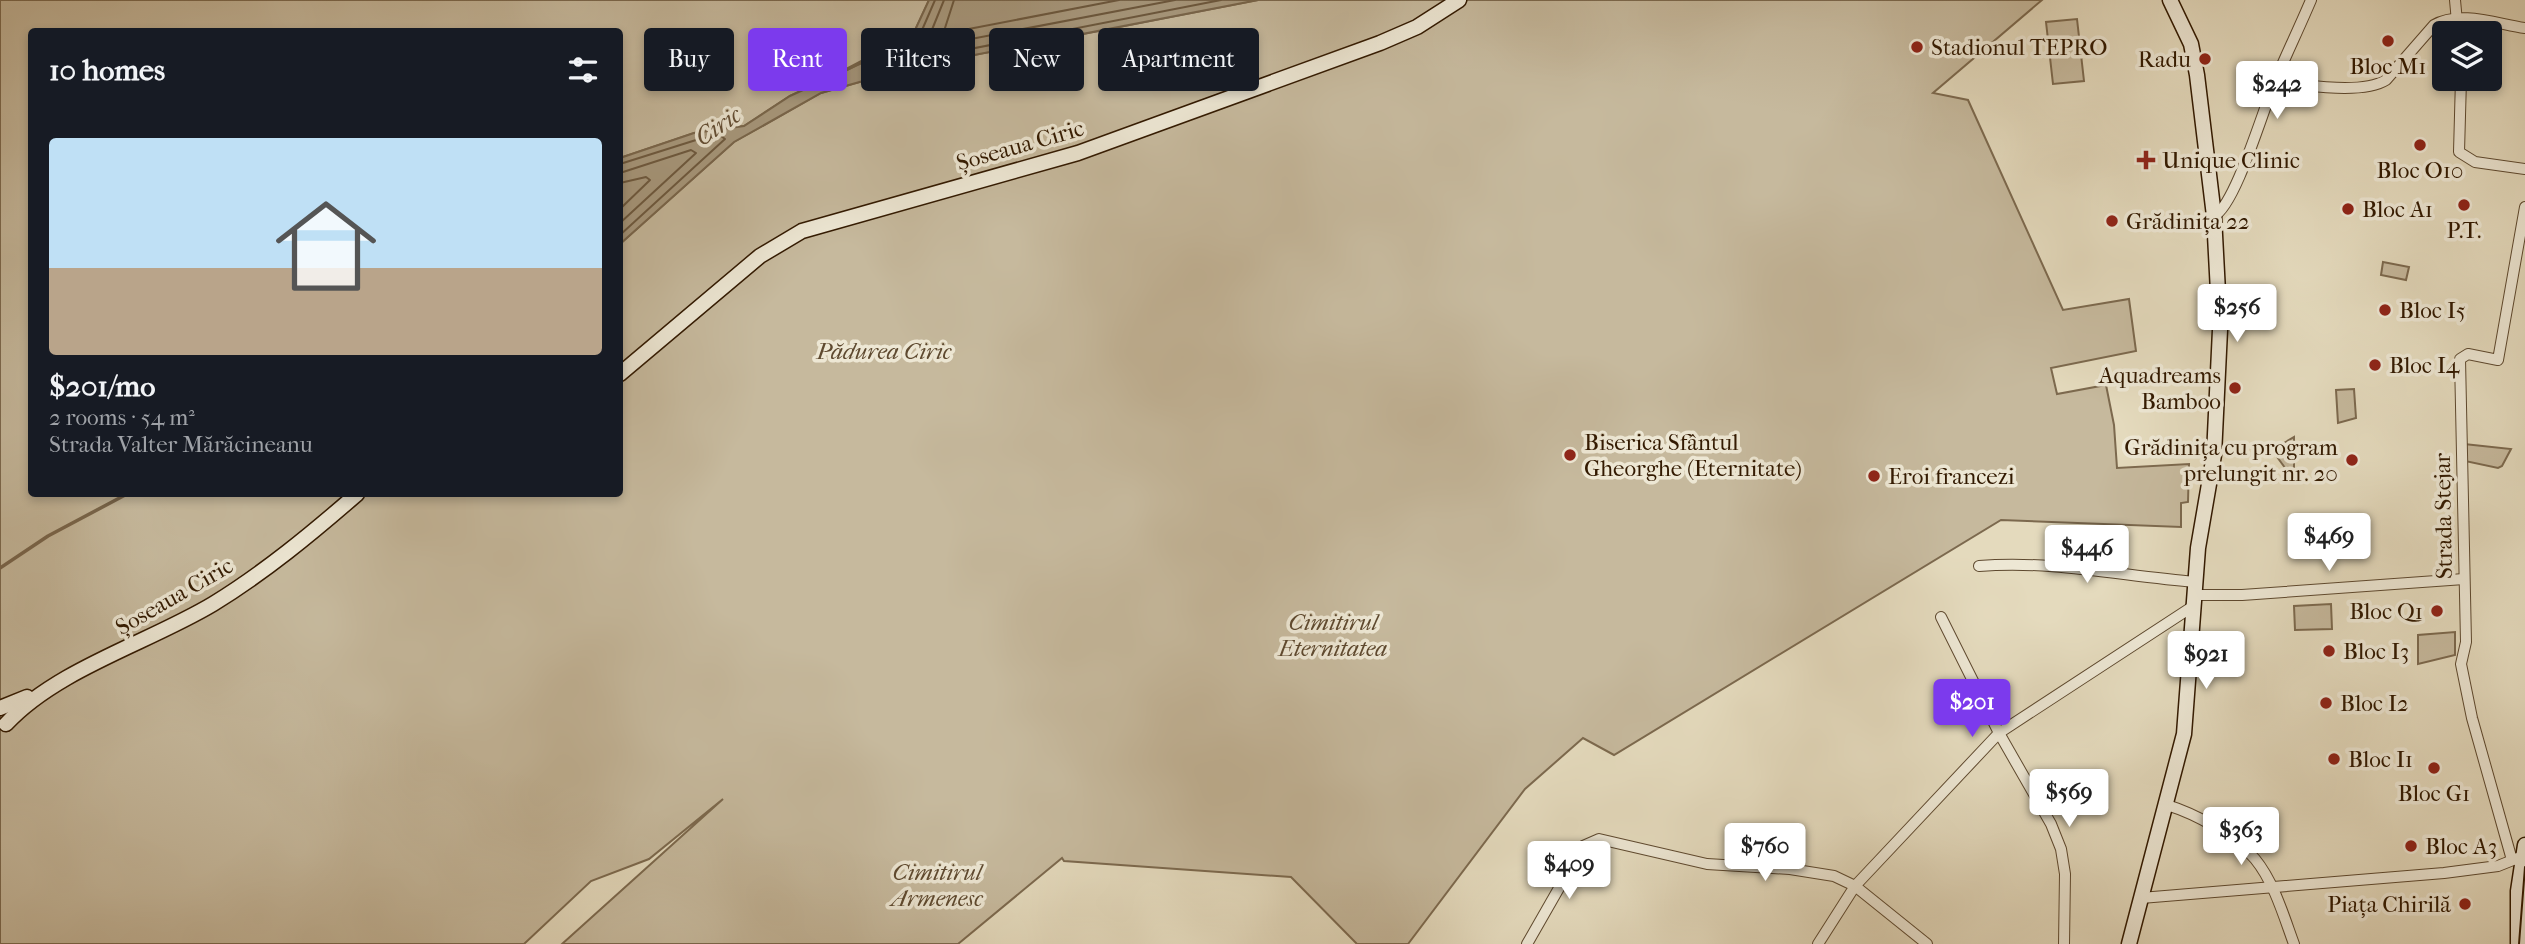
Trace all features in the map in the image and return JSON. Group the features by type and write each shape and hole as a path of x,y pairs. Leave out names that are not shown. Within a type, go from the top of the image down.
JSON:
{"street":[{"name":"Șoseaua Ciric","path":"623,371 760,256 802,231 1079,153 1380,43 1417,27 1459,0"},
{"path":"2129,944 2167,805 2186,720 2198,548 2211,472 2220,330 2214,216 2195,60 2170,0"},
{"path":"2214,216 2224,208 2241,171 2275,81 2311,0"},
{"path":"2455,0 2456,21"},
{"path":"2275,81 2325,89 2376,86 2386,80 2434,24 2456,18 2525,28"},
{"path":"2461,91 2459,152 2475,162 2525,169"},
{"name":"Strada Stejar","path":"2521,855 2478,740 2461,664 2466,642 2460,359 2468,354 2498,360 2525,207"},
{"name":"Șoseaua Ciric","path":"1,722 41,692 212,605 284,557 354,497"},
{"path":"1979,566 2020,563 2065,565 2195,594 2242,595 2464,579"},
{"path":"1818,944 1855,886 1998,733 2195,594"},
{"path":"1941,617 1998,733 2051,824 2061,849 2065,874 2064,944"},
{"path":"2167,805 2207,823 2256,860 2294,944"},
{"path":"1527,944 1583,846 1592,839 1719,866 1821,873 1855,886 1927,944"},
{"path":"2141,898 2444,873 2498,866 2521,855 2518,944"}],"green space":[{"path":"0,0 929,0 916,28 861,28 861,63 847,70 847,28 748,28 748,91 801,91 744,126 694,133 623,157 623,28 28,28 28,497 623,497 623,241 734,142 821,93 847,91 847,86 861,82 861,91 975,91 975,55 989,52 989,91 1084,91 1084,34 1098,31 1098,91 1259,91 1259,28 1113,28 1258,0 2042,0 1933,93 1968,100 2063,310 2129,299 2136,351 2051,368 2057,394 2106,385 2114,425 2117,468 2189,464 2188,502 2181,503 2181,527 2001,520 1614,755 1583,738 1525,789 1408,944 1357,944 1291,877 1064,861 1062,858 958,944 562,944 723,799 649,859 591,881 524,944 0,944"},
{"path":"2077,19 2084,81 2053,84 2046,22"},
{"path":"2383,262 2409,267 2406,280 2381,275"},
{"path":"2354,389 2356,418 2338,423 2336,390"},
{"path":"2294,437 2294,480 2272,450"},
{"path":"2464,444 2511,449 2502,466 2498,468 2465,461"},
{"path":"2331,604 2332,629 2295,630 2294,606"},
{"path":"2455,632 2455,655 2418,664 2418,635"}],"water":[{"path":"929,0 1258,0 1113,28 1098,28 1098,31 1084,34 1084,28 989,28 989,52 975,55 975,28 916,28"},
{"path":"861,63 861,82 847,86 847,70"},
{"path":"801,91 828,91 734,142 623,241 623,157 694,133 744,126"}],"waterway":[{"name":"Ciric","path":"847,69 861,62"},
{"name":"Ciric","path":"0,568 48,536 121,497"}],"tram line":[{"path":"2519,944 2525,867"}],"place":[{"name":"Bloc M1","path":"2388,41"},
{"name":"Stadionul TEPRO","path":"1917,47"},
{"name":"Radu","path":"2205,59"},
{"name":"Bloc O10","path":"2420,145"},
{"name":"Unique Clinic","path":"2146,160"},
{"name":"P.T.","path":"2464,205"},
{"name":"Bloc A1","path":"2348,209"},
{"name":"Grădinița 22","path":"2112,221"},
{"name":"Bloc I5","path":"2385,310"},
{"name":"Bloc I4","path":"2375,365"},
{"name":"Aquadreams Bamboo","path":"2235,388"},
{"name":"Biserica Sfântul Gheorghe (Eternitate)","path":"1570,455"},
{"name":"Grădinița cu program prelungit nr. 20","path":"2352,460"},
{"name":"Eroi francezi","path":"1874,476"},
{"name":"Bloc Q1","path":"2437,611"},
{"name":"Bloc I3","path":"2329,651"},
{"name":"Bloc I2","path":"2326,703"},
{"name":"Bloc I1","path":"2334,759"},
{"name":"Bloc G1","path":"2434,768"},
{"name":"Bloc A3","path":"2411,846"},
{"name":"Piața Chirilă","path":"2465,904"}],"park label":[{"name":"Pădurea Ciric","path":"884,351"},
{"name":"Cimitirul Eternitatea","path":"1333,635"},
{"name":"Cimitirul Armenesc","path":"937,885"}]}
